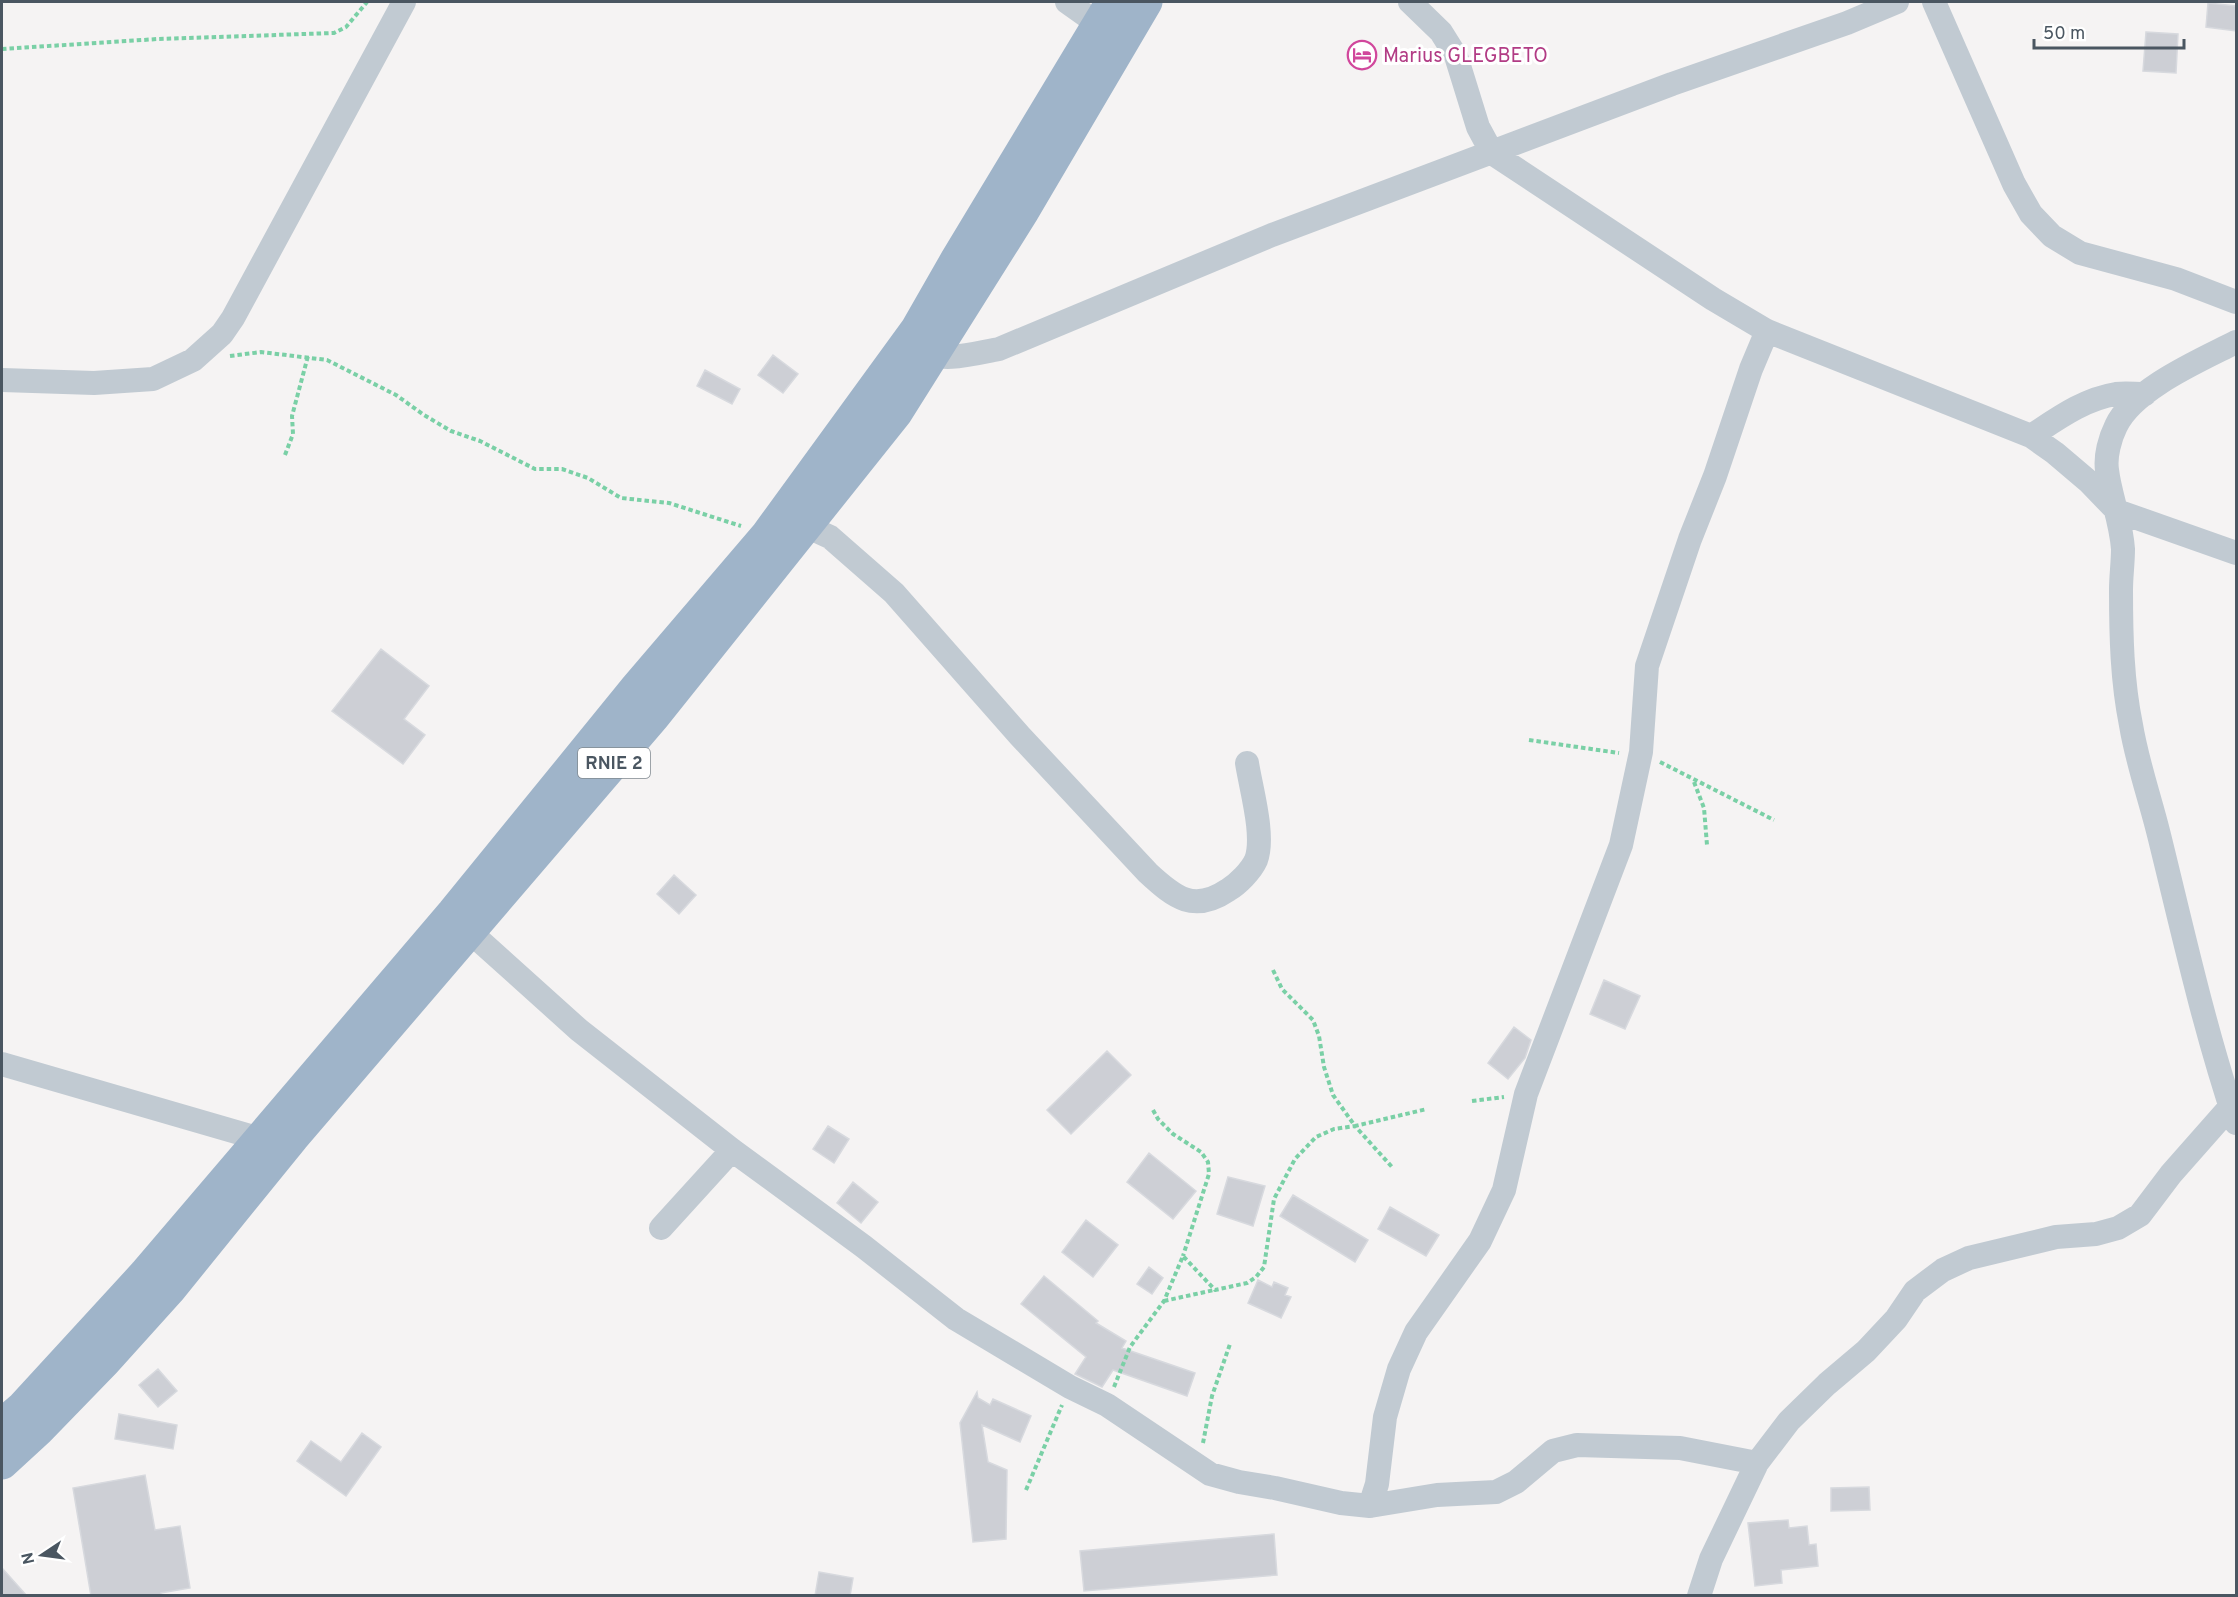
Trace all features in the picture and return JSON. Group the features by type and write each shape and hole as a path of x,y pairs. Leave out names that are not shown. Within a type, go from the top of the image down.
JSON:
{"highway":[{"name":"RNIE 2","path":"2,1425 157,1282 293,1137 462,923 637,687 767,536 919,351 1023,211 1146,2"},
{"name":"RNIE 2","path":"2,1463 39,1430 105,1361 157,1282 260,1139 654,716 896,412 919,351 1105,13"}],"street":[{"path":"2,380 94,383 153,379 193,360 222,334 233,318 404,2"},
{"path":"1067,2 1105,13"},
{"path":"1410,2 1441,32 1456,56 1478,127 1492,153 1720,304 1767,331 2031,436 2088,481 2117,511 2236,553"},
{"path":"919,351 951,357 999,349 1272,235 1672,84 1847,23 1897,2"},
{"path":"1934,2 2014,184 2031,214 2052,236 2080,253 2176,279 2236,302"},
{"path":"1370,1506 1377,1484 1385,1417 1399,1369 1416,1332 1480,1241 1504,1190 1526,1094 1621,845 1641,752 1641,722 1647,666 1690,539 1715,476 1751,369 1767,331"},
{"path":"1699,1596 1711,1559 1757,1463 1789,1421 1827,1384 1866,1351 1896,1319 1915,1291 1943,1270 1969,1258 2056,1237 2096,1234 2118,1228 2140,1215 2171,1174 2234,1114 2216,1063 2188,962 2131,725 2123,657 2121,578 2123,551 2117,511 2106,468 2109,447 2116,425 2132,402 2178,373 2236,342"},
{"path":"2031,436 2075,408 2098,398 2118,394 2145,394"},
{"path":"806,526 830,537 894,593 1020,736 1148,873 1166,890 1183,899 1200,902 1215,899 1238,884 1256,860 1257,822 1247,764"},
{"path":"462,923 579,1030 732,1150 863,1246 956,1319 1070,1388 1107,1405 1210,1474 1341,1503 1370,1506 1437,1495 1496,1492 1516,1482 1553,1451 1577,1445 1680,1448 1757,1463"},
{"path":"2,1064 260,1139"},
{"path":"661,1228 732,1150"}],"path":[{"path":"2,49 158,39 334,33 346,27 367,2"},
{"path":"193,360 261,352 327,360 368,379 451,430 480,441 535,469 562,469 588,478 621,498 669,503 767,536"},
{"path":"285,455 294,434 292,416 308,356"},
{"path":"1529,740 1623,753 1641,752 1774,820"},
{"path":"1694,781 1704,808 1707,845"},
{"path":"1273,970 1282,989 1313,1020 1319,1036 1324,1067 1334,1095 1355,1126 1392,1167"},
{"path":"1473,1101 1526,1094"},
{"path":"1164,1301 1247,1283 1264,1268 1274,1199 1295,1159 1316,1137 1335,1129 1427,1109"},
{"path":"1107,1405 1130,1347 1164,1301 1183,1256 1209,1174 1208,1162 1201,1152 1173,1134 1158,1119 1153,1110"},
{"path":"1183,1256 1215,1290"},
{"path":"1196,1464 1205,1438 1212,1396 1230,1344"},
{"path":"1026,1490 1070,1388"}],"building":[{"path":"2208,3 2236,6 2236,31 2206,27"},
{"path":"2146,32 2178,34 2176,73 2143,71"},
{"path":"773,355 798,374 783,393 758,375"},
{"path":"705,370 740,389 732,404 697,386"},
{"path":"381,649 429,686 404,719 425,735 403,764 332,711"},
{"path":"674,875 696,895 679,914 657,894"},
{"path":"1604,980 1640,996 1625,1029 1590,1014"},
{"path":"1514,1027 1531,1040 1525,1058 1508,1079 1488,1063"},
{"path":"1107,1051 1131,1075 1071,1134 1047,1110"},
{"path":"828,1126 849,1139 834,1163 813,1149"},
{"path":"1149,1153 1196,1191 1173,1219 1127,1182"},
{"path":"1228,1177 1265,1186 1253,1226 1217,1214"},
{"path":"853,1182 878,1202 861,1223 837,1203"},
{"path":"1293,1195 1368,1240 1355,1262 1280,1216"},
{"path":"1390,1207 1439,1235 1426,1256 1378,1229"},
{"path":"1086,1220 1118,1245 1093,1277 1062,1252"},
{"path":"1149,1267 1163,1278 1152,1294 1137,1284"},
{"path":"1044,1276 1098,1321 1096,1323 1126,1341 1122,1348 1195,1373 1187,1396 1113,1370 1102,1387 1075,1374 1086,1357 1021,1304"},
{"path":"1258,1280 1272,1287 1274,1282 1288,1288 1285,1295 1291,1297 1281,1318 1248,1303"},
{"path":"158,1369 177,1391 158,1407 139,1385"},
{"path":"977,1392 978,1398 990,1405 993,1399 1031,1416 1020,1442 982,1425 988,1462 1007,1470 1006,1539 973,1542 960,1423"},
{"path":"119,1414 177,1425 173,1449 115,1439"},
{"path":"362,1433 381,1447 346,1496 297,1461 311,1441 341,1462"},
{"path":"145,1475 155,1530 180,1526 190,1588 161,1593 161,1596 91,1596 73,1488"},
{"path":"1869,1487 1870,1510 1831,1511 1831,1488"},
{"path":"1788,1520 1789,1528 1807,1526 1809,1545 1816,1544 1818,1566 1781,1570 1782,1583 1755,1586 1748,1523"},
{"path":"1274,1534 1277,1575 1084,1591 1080,1551"},
{"path":"2,1568 27,1596 2,1596"},
{"path":"819,1572 853,1578 850,1596 815,1596"}],"place":[{"name":"Marius GLEGBETO","path":"1362,55"}]}
